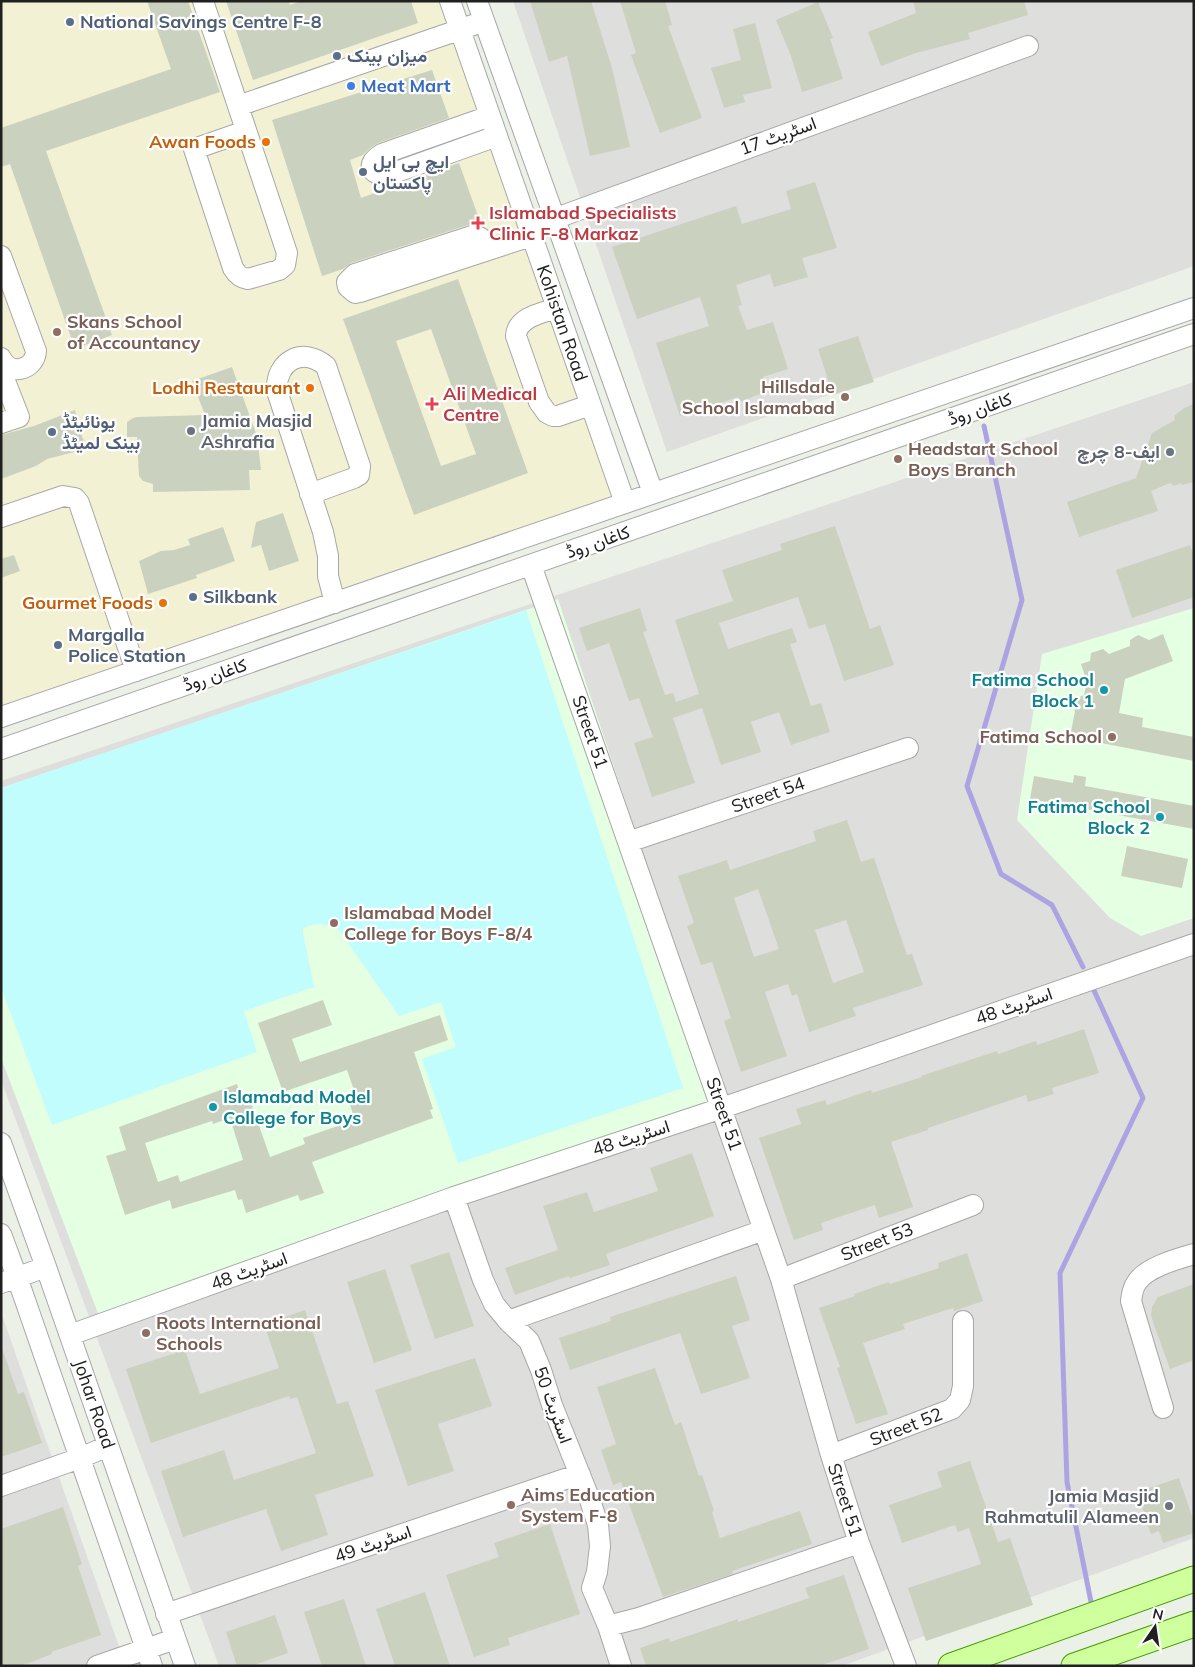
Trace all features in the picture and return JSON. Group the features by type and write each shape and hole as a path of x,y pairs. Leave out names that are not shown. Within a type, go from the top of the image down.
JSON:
{"main road":[{"path":"950,1666 1194,1579"},
{"path":"1074,1666 1194,1624"}],"street":[{"path":"204,1 287,253 285,265 280,270 243,279 233,268 194,149 246,131"},
{"name":"Kohistan Road","path":"450,1 624,503"},
{"name":"Kohistan Road","path":"478,1 652,494"},
{"path":"238,106 484,21"},
{"name":"اسٹریٹ 17","path":"488,249 482,238 472,236 355,274 347,282 348,287 350,291 360,292 488,249 530,232 553,218 1028,46"},
{"path":"490,116 382,154 375,158 371,164 372,170 376,174 388,175 497,136"},
{"path":"1,256 36,351 36,358 32,363 24,367 2,370 19,417 1,422"},
{"path":"556,308 527,318 520,323 516,330 516,336 538,402 552,416 558,416 590,405"},
{"name":"کاغان روڈ","path":"1,717 1194,308"},
{"name":"کاغان روڈ","path":"1,749 1194,334"},
{"path":"310,494 354,478 359,475 360,466 326,366 315,358 303,356 285,363 278,374 277,391 310,494 323,532 328,556 328,576 332,603 339,632"},
{"path":"1,517 64,496 76,498 136,671"},
{"name":"Street 51","path":"531,565 781,1279 831,1456 859,1543 906,1666"},
{"name":"Street 54","path":"628,842 908,748"},
{"name":"اسٹریٹ 48","path":"70,1335 454,1197 722,1108 1194,944"},
{"name":"Johar Road","path":"1,1143 185,1666"},
{"name":"اسٹریٹ 50","path":"454,1197 483,1280 494,1304 528,1341 541,1370 552,1405 580,1474 598,1525 600,1546 597,1572 592,1588 608,1626 621,1666"},
{"name":"Street 53","path":"781,1279 973,1206"},
{"path":"508,1321 764,1230"},
{"name":"Johar Road","path":"1,1234 9,1280 80,1458 149,1657"},
{"path":"1164,1408 1131,1301 1132,1292 1135,1283 1146,1272 1186,1256"},
{"path":"9,1280 46,1267"},
{"name":"Street 52","path":"831,1456 952,1409 960,1400 963,1386 963,1321"},
{"path":"1,1486 108,1446"},
{"name":"اسٹریٹ 49","path":"166,1614 580,1474"},
{"path":"608,1626 638,1618 859,1543"},
{"path":"97,1666 149,1657 175,1639"}],"shaded area":[{"path":"1,1 450,1 625,503 1,717"},
{"path":"513,1 1194,1 1194,266 667,452"},
{"path":"1194,382 1194,1538 842,1666 219,1666 1,1080 1,781"},
{"name":"Islamabad Model College for Boys F-8/4","path":"558,599 726,1103 99,1316 1,1058 1,788"},
{"name":"Fatima School","path":"1194,608 1194,918 1141,936 1110,918 1017,820 1042,654"},
{"name":"Islamabad Model College for Boys F-8/4","path":"526,610 683,1088 458,1163 422,1059 456,1047 441,1002 399,1016 339,930 331,926 316,924 303,929 314,987 244,1011 257,1052 52,1125 1,987 1,788"},
{"path":"1,1312 32,1401 126,1666 1,1666"}],"building":[{"path":"147,1 188,1 220,92 46,151 112,335 75,349 10,164 1,167 1,128 171,69"},
{"path":"226,1 289,1 290,5 301,1 411,1 418,23 253,80"},
{"path":"530,1 591,1 612,68 630,147 590,156 567,56 549,62"},
{"path":"620,1 665,1 672,25 668,26 702,118 660,133 631,55 636,53"},
{"path":"913,1 1024,1 1028,15 968,33 970,39 916,53 881,66 868,32 916,13"},
{"path":"818,2 833,38 830,39 843,79 802,92 791,56 776,20"},
{"path":"755,23 772,88 743,95 745,102 724,108 711,68 741,60 733,29"},
{"path":"432,70 449,118 378,143 363,155 350,160 361,198 459,163 481,224 468,225 351,263 343,269 322,276 272,120"},
{"path":"815,182 837,248 802,258 808,277 774,287 770,274 736,285 742,305 738,306 747,330 773,322 788,369 763,377 768,391 739,402 738,397 680,416 656,343 709,326 700,297 637,319 612,247 736,206 742,224 791,209 786,191"},
{"path":"458,279 528,473 414,515 343,319","holes":["431,329 476,454 441,466 396,341"]},
{"path":"858,336 874,382 833,395 818,349"},
{"name":"Jamia Masjid Ashrafia","path":"232,367 257,436 261,470 249,470 250,490 153,492 153,484 143,481 139,476 137,437 127,437 127,422 136,417 205,415 192,381"},
{"path":"1194,404 1194,482 1182,485 1181,483 1174,486 1170,483 1151,491 1158,511 1079,537 1067,502 1136,478 1152,433 1175,420 1174,416 1184,408"},
{"path":"75,410 83,439 90,448 47,459 36,466 1,479 1,435 34,426"},
{"path":"283,513 299,561 269,571 261,545 251,548 256,522"},
{"path":"835,526 870,629 880,625 894,665 844,681 825,624 809,629 798,597 719,623 728,649 792,628 797,642 790,644 811,706 821,703 830,732 791,745 779,712 751,722 761,752 721,765 702,708 673,718 695,783 652,797 634,743 653,737 639,698 629,701 609,643 587,651 579,628 640,608 647,631 643,632 665,695 673,693 676,702 699,694 675,620 733,601 722,570 782,550 780,544"},
{"path":"223,527 235,561 196,575 197,578 148,594 139,561 161,551 174,550 190,545 188,539"},
{"path":"1190,545 1194,556 1194,597 1132,618 1116,570"},
{"path":"14,555 20,571 1,578 1,559"},
{"name":"Fatima School Block 1","path":"1163,634 1173,661 1125,679 1119,713 1143,718 1142,727 1194,737 1194,761 1070,737 1075,711 1073,706 1075,699 1084,695 1087,682 1081,664 1090,661 1091,653 1103,649 1109,654 1130,646 1130,640 1138,635 1149,640"},
{"name":"Fatima School Block 2","path":"1074,775 1086,777 1085,786 1194,806 1194,829 1030,799 1034,776 1073,783"},
{"path":"847,820 861,862 874,858 907,955 912,954 923,985 853,1008 856,1016 809,1032 797,994 792,996 788,984 765,992 787,1056 741,1072 724,1021 731,1018 712,962 701,965 687,926 694,923 678,876 727,860 730,870 816,841 813,831","holes":["758,889 779,949 754,957 734,898","846,920 864,972 833,983 815,930"]},
{"path":"1127,846 1188,859 1182,888 1121,876"},
{"name":"Islamabad Model College for Boys","path":"323,1000 332,1025 292,1039 300,1062 440,1015 448,1040 414,1052 433,1109 430,1110 433,1118 312,1162 324,1193 300,1201 298,1195 246,1213 242,1199 238,1200 235,1190 172,1209 170,1200 125,1215 106,1156 126,1150 119,1127 237,1084 242,1099 249,1097 270,1157 305,1144 303,1138 355,1120 350,1105 358,1102 347,1070 283,1092 258,1023","holes":["230,1118 243,1160 180,1182 178,1175 158,1182 145,1143 212,1121 213,1124"]},
{"path":"1084,1029 1099,1073 1052,1088 1054,1094 1028,1102 1026,1095 891,1142 913,1207 879,1218 875,1205 821,1223 823,1230 794,1240 759,1138 801,1124 796,1109 825,1100 827,1105 871,1090 872,1093 997,1051 998,1054 1036,1041 1037,1045"},
{"path":"692,1153 714,1216 606,1254 610,1265 570,1278 569,1276 515,1295 505,1268 558,1250 543,1206 587,1192 594,1212 658,1191 650,1168"},
{"path":"449,1252 474,1326 435,1339 410,1265"},
{"path":"967,1253 983,1301 954,1311 953,1308 903,1324 905,1329 863,1343 888,1414 856,1424 837,1368 840,1367 819,1308 889,1282 890,1284 939,1268 938,1263"},
{"path":"385,1269 412,1350 374,1363 347,1282"},
{"path":"736,1276 750,1320 732,1326 750,1378 701,1394 680,1333 570,1370 559,1338 611,1321 610,1317"},
{"path":"1194,1284 1194,1360 1170,1369 1151,1315 1152,1307 1158,1297"},
{"path":"305,1310 337,1404 348,1401 374,1476 315,1495 328,1535 281,1551 266,1509 183,1537 161,1471 224,1450 234,1480 316,1453 297,1397 290,1399 289,1396 151,1443 126,1369 185,1350 200,1394 279,1368 264,1324"},
{"path":"1,1351 3,1351 18,1394 24,1392 42,1443 1,1457"},
{"path":"475,1358 492,1406 438,1424 454,1471 408,1486 375,1390"},
{"path":"655,1368 675,1425 681,1422 699,1476 702,1475 714,1511 712,1512 720,1538 800,1511 812,1544 732,1571 733,1574 663,1597 621,1482 613,1485 601,1450 616,1444 597,1387"},
{"path":"970,1461 998,1542 1010,1538 1033,1605 926,1641 908,1588 981,1564 969,1528 958,1532 955,1525 902,1543 889,1505 942,1487 937,1472"},
{"path":"1179,1478 1194,1522 1194,1533 1163,1543 1159,1531 1151,1534 1137,1492"},
{"path":"63,1507 82,1564 78,1566 101,1635 51,1652 52,1654 21,1666 1,1666 1,1529"},
{"path":"550,1524 580,1614 508,1638 510,1645 474,1657 446,1575 499,1557 494,1543"},
{"path":"844,1575 869,1649 819,1666 646,1666 640,1648 669,1638 670,1642 738,1619 738,1622 809,1598 805,1588"},
{"path":"425,1592 450,1666 395,1666 376,1609"},
{"path":"344,1599 366,1666 322,1666 304,1612"},
{"path":"275,1615 288,1653 251,1666 237,1666 226,1632"}],"waterway":[{"path":"984,426 1022,600 967,786 1001,874 1052,905 1083,967"},
{"path":"1091,1602 1067,1482 1060,1273 1143,1098 1092,986"}],"place":[{"name":"National Savings Centre F-8","path":"70,22"},
{"name":"میزان بینک","path":"337,56"},
{"name":"Meat Mart","path":"351,86"},
{"name":"Awan Foods","path":"266,142"},
{"name":"ایچ بی ایل پاکستان","path":"363,172"},
{"name":"Islamabad Specialists Clinic F-8 Markaz","path":"478,223"},
{"name":"Skans School of Accountancy","path":"57,332"},
{"name":"Lodhi Restaurant","path":"310,388"},
{"name":"Hillsdale School Islamabad","path":"845,397"},
{"name":"Ali Medical Centre","path":"432,404"},
{"name":"Jamia Masjid Ashrafia","path":"191,431"},
{"name":"یونائیٹڈ بینک لمیٹڈ","path":"52,432"},
{"name":"ایف-8 چرچ","path":"1170,452"},
{"name":"Headstart School Boys Branch","path":"898,459"},
{"name":"Silkbank","path":"193,597"},
{"name":"Gourmet Foods","path":"163,603"},
{"name":"Margalla Police Station","path":"58,645"},
{"name":"Fatima School Block 1","path":"1104,690"},
{"name":"Fatima School","path":"1112,737"},
{"name":"Fatima School Block 2","path":"1160,817"},
{"name":"Islamabad Model College for Boys F-8/4","path":"334,923"},
{"name":"Islamabad Model College for Boys","path":"213,1107"},
{"name":"Roots International Schools","path":"146,1333"},
{"name":"Aims Education System F-8","path":"511,1505"},
{"name":"Jamia Masjid Rahmatulil Alameen","path":"1169,1506"}]}
